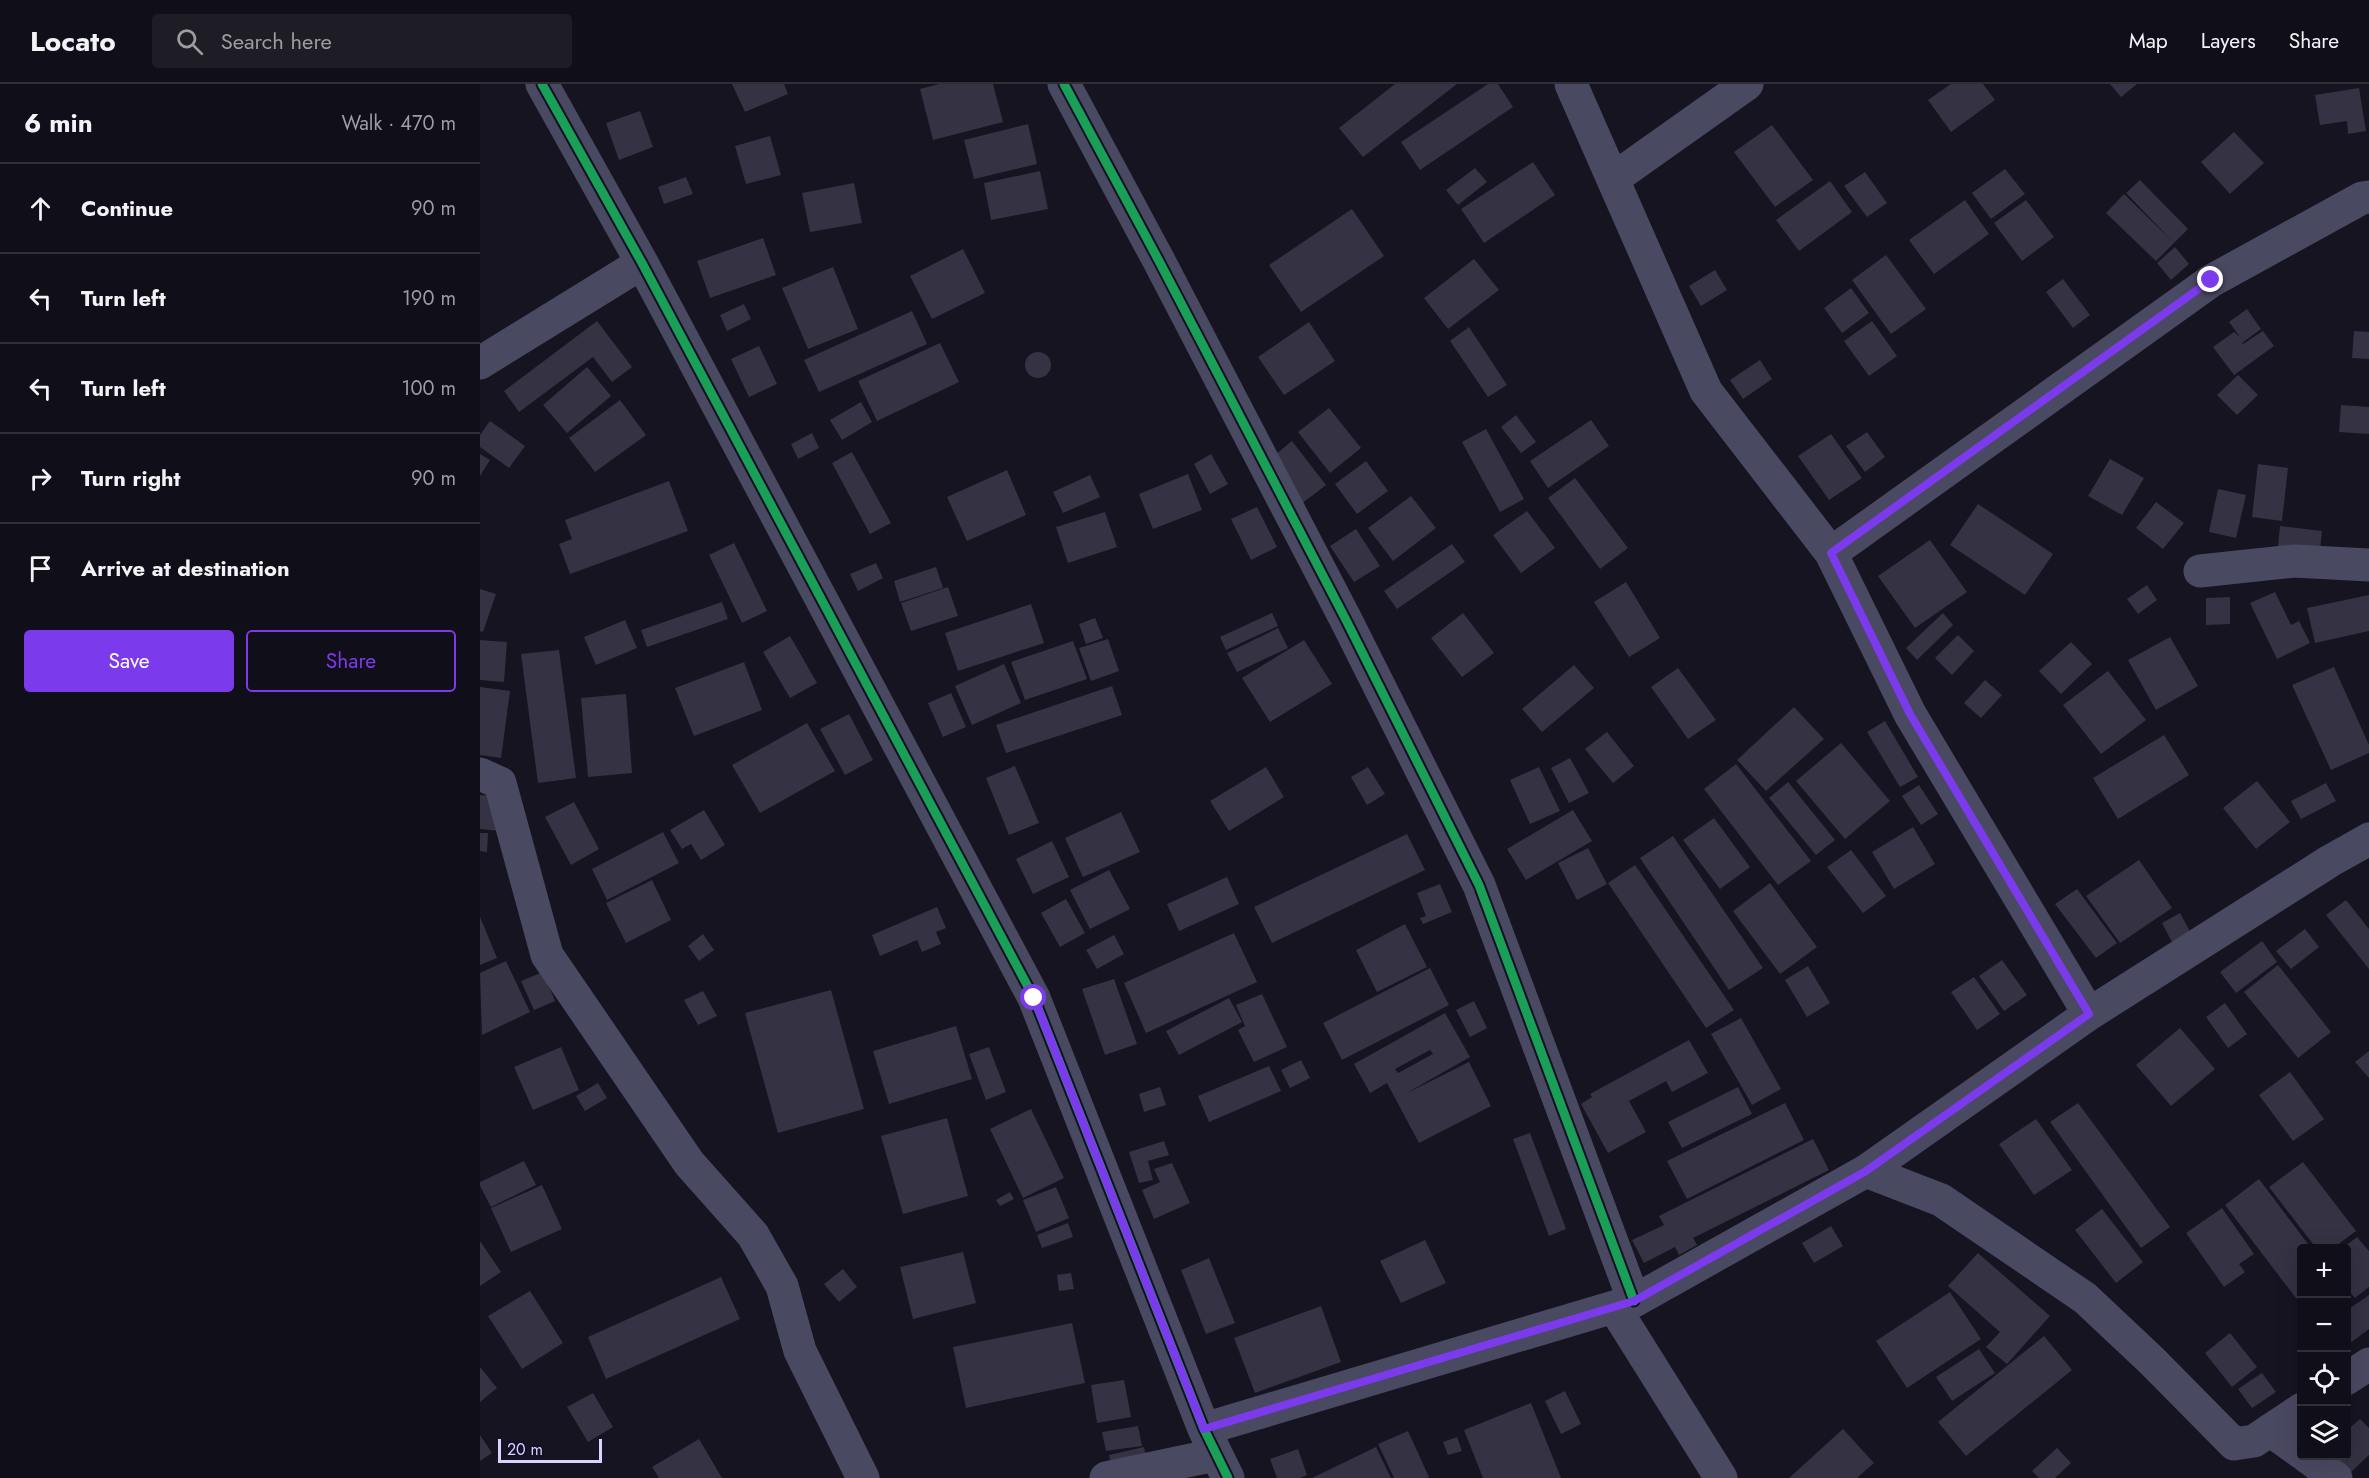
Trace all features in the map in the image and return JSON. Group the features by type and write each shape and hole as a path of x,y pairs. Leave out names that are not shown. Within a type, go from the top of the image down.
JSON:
{"street":[{"path":"542,84 642,263 1034,998 1216,1454"},
{"path":"1064,84 1346,620 1479,885 1624,1304 1721,1478"},
{"path":"1571,84 1706,391 1831,553 1910,714 2089,1014"},
{"path":"1613,179 1747,84"},
{"path":"1831,553 2211,280 2362,198 2369,197"},
{"path":"480,363 642,263"},
{"path":"2200,571 2294,561 2369,565"},
{"path":"480,774 500,783 547,955 689,1163 753,1235 782,1286 800,1351 862,1478"},
{"path":"1106,1478 1216,1454 1624,1304 1866,1171 2089,1014 2330,861 2369,839"},
{"path":"1866,1171 1941,1200 2085,1298 2152,1361 2234,1444 2254,1441 2297,1412"},
{"path":"2351,1376 2369,1364"},
{"path":"2270,1430 2297,1450"},
{"path":"2313,1460 2336,1478"}],"building":[{"path":"732,84 784,84 788,94 745,112"},
{"path":"939,84 993,84 1003,122 933,140 920,89"},
{"path":"1395,84 1457,84 1363,157 1339,128"},
{"path":"1488,84 1498,84 1513,107 1420,170 1401,142"},
{"path":"1951,84 1983,84 1995,100 1951,132 1928,100"},
{"path":"2110,84 2137,84 2121,97"},
{"path":"2359,88 2366,131 2348,134 2347,121 2320,125 2315,95"},
{"path":"640,111 653,147 619,160 606,123"},
{"path":"1028,124 1037,164 974,179 964,140"},
{"path":"1772,125 1813,180 1775,207 1734,152"},
{"path":"2234,132 2264,163 2230,194 2201,162"},
{"path":"770,136 781,175 746,184 735,146"},
{"path":"1533,162 1555,195 1484,243 1461,209"},
{"path":"1475,168 1487,182 1458,205 1446,190"},
{"path":"2005,169 2025,194 1991,219 1972,193"},
{"path":"1040,171 1048,209 991,220 984,183"},
{"path":"1865,172 1887,203 1867,217 1844,186"},
{"path":"686,177 693,194 664,204 658,187"},
{"path":"2140,180 2188,229 2156,261 2106,213 2124,194 2173,242 2126,193"},
{"path":"1830,181 1852,212 1799,251 1776,220"},
{"path":"854,183 862,223 810,232 802,193"},
{"path":"1965,200 1989,234 1934,274 1909,240"},
{"path":"2026,200 2054,237 2022,261 1994,223"},
{"path":"1352,209 1384,256 1301,312 1269,265"},
{"path":"763,238 776,275 710,298 697,261"},
{"path":"2175,247 2189,264 2171,280 2157,263"},
{"path":"963,249 985,293 932,319 910,276"},
{"path":"1886,255 1926,309 1891,334 1852,280"},
{"path":"1474,259 1499,290 1448,329 1424,298"},
{"path":"833,267 858,329 808,349 782,288"},
{"path":"1715,270 1727,290 1701,306 1689,286"},
{"path":"2063,279 2090,315 2073,328 2046,292"},
{"path":"1851,288 1869,313 1842,333 1824,308"},
{"path":"744,304 751,319 727,331 720,315"},
{"path":"2247,309 2261,329 2242,343 2263,331 2274,346 2234,375 2213,347 2234,332 2240,337 2229,322"},
{"path":"912,311 927,344 819,392 804,360"},
{"path":"597,321 632,367 612,382 593,357 519,412 504,391"},
{"path":"1872,321 1897,356 1869,376 1844,341"},
{"path":"1309,322 1335,361 1284,395 1258,357"},
{"path":"1469,327 1507,385 1488,397 1450,341"},
{"path":"2354,331 2369,332 2369,359 2352,358"},
{"path":"940,343 959,382 877,421 858,381"},
{"path":"759,346 777,384 749,397 731,359"},
{"path":"1038,352 1047,356 1051,365 1047,374 1038,378 1029,374 1025,365 1029,356"},
{"path":"1760,360 1772,379 1743,399 1730,380"},
{"path":"587,367 611,396 567,433 543,405"},
{"path":"2238,375 2258,395 2237,415 2217,395"},
{"path":"620,400 646,435 595,472 569,438"},
{"path":"861,402 872,422 842,440 830,420"},
{"path":"2341,405 2369,407 2369,434 2339,432"},
{"path":"1329,408 1361,448 1330,473 1298,432"},
{"path":"1516,415 1536,442 1521,453 1501,427"},
{"path":"1591,420 1609,446 1548,488 1530,461"},
{"path":"490,421 525,446 509,468 480,447 480,435"},
{"path":"1486,429 1524,499 1500,512 1462,442"},
{"path":"1867,432 1885,457 1865,472 1846,446"},
{"path":"812,433 819,448 798,459 791,444"},
{"path":"1831,434 1862,478 1829,500 1798,456"},
{"path":"1292,441 1326,485 1300,505 1266,462"},
{"path":"852,452 891,523 870,534 832,463"},
{"path":"480,454 490,460 480,476"},
{"path":"1211,454 1228,484 1210,494 1194,464"},
{"path":"2110,459 2144,478 2122,515 2088,496"},
{"path":"1366,461 1388,491 1357,514 1335,484"},
{"path":"2258,464 2288,468 2282,521 2252,517"},
{"path":"1007,470 1026,515 967,541 947,497"},
{"path":"1188,474 1202,510 1153,529 1139,494"},
{"path":"1090,475 1100,497 1063,513 1053,492"},
{"path":"1575,478 1628,548 1600,569 1548,498"},
{"path":"669,481 688,531 570,574 559,544 572,539 565,520"},
{"path":"2218,489 2246,495 2236,538 2209,532"},
{"path":"1411,496 1436,528 1393,561 1368,528"},
{"path":"2156,502 2184,523 2163,549 2136,528"},
{"path":"1978,504 2053,554 2025,595 1950,545"},
{"path":"1257,507 1277,547 1251,560 1231,519"},
{"path":"1527,511 1555,548 1521,573 1493,535"},
{"path":"1105,512 1117,547 1068,563 1056,527"},
{"path":"2280,526 2322,531 2320,550 2278,546"},
{"path":"1356,529 1380,566 1354,582 1330,546"},
{"path":"1930,540 1967,592 1915,628 1878,576"},
{"path":"734,543 767,611 742,623 709,555"},
{"path":"1452,544 1465,562 1397,609 1384,591"},
{"path":"876,563 883,578 858,591 850,574"},
{"path":"936,567 943,588 900,602 894,581"},
{"path":"1626,582 1660,638 1629,657 1594,602"},
{"path":"2147,585 2157,600 2138,614 2127,599"},
{"path":"948,587 958,616 911,631 901,603"},
{"path":"480,589 496,594 483,632 480,631"},
{"path":"2275,592 2291,625 2299,621 2310,643 2277,659 2250,603"},
{"path":"2369,595 2369,631 2315,643 2307,608"},
{"path":"2230,597 2230,624 2206,625 2206,598"},
{"path":"722,602 728,619 647,647 641,630"},
{"path":"1031,604 1044,643 958,671 945,633"},
{"path":"1272,613 1278,626 1226,650 1220,637"},
{"path":"1463,613 1494,653 1462,677 1431,638"},
{"path":"1943,613 1953,625 1917,660 1906,648"},
{"path":"1095,618 1103,638 1086,644 1079,624"},
{"path":"625,620 637,648 596,665 584,637"},
{"path":"1278,628 1288,648 1237,672 1227,653"},
{"path":"1958,635 1974,651 1952,675 1935,658"},
{"path":"790,636 817,683 790,698 763,652"},
{"path":"2170,637 2198,686 2156,710 2128,660"},
{"path":"1108,639 1119,671 1091,681 1079,648"},
{"path":"480,640 507,642 504,682 480,680"},
{"path":"1304,640 1332,684 1270,722 1242,678"},
{"path":"1073,641 1087,679 1025,700 1011,662"},
{"path":"2071,642 2092,664 2061,694 2039,671"},
{"path":"559,650 576,778 538,783 521,654"},
{"path":"744,662 762,710 694,736 675,688"},
{"path":"1004,664 1021,703 972,725 955,686"},
{"path":"1574,665 1594,688 1542,732 1522,709"},
{"path":"2334,667 2369,745 2369,753 2331,770 2292,685"},
{"path":"1678,668 1716,720 1688,739 1651,687"},
{"path":"2108,671 2146,720 2101,754 2063,705"},
{"path":"1985,680 2002,695 1981,718 1964,703"},
{"path":"1112,686 1122,715 1006,753 996,725"},
{"path":"480,687 510,691 501,758 480,755"},
{"path":"951,693 966,727 943,737 928,703"},
{"path":"626,694 632,773 588,777 581,698"},
{"path":"1794,707 1824,739 1766,791 1737,760"},
{"path":"849,714 873,760 845,775 820,729"},
{"path":"1885,721 1918,777 1900,787 1867,732"},
{"path":"807,723 835,771 760,813 732,765"},
{"path":"1607,732 1634,766 1613,783 1585,749"},
{"path":"2164,735 2189,775 2118,819 2093,778"},
{"path":"1841,743 1890,801 1845,839 1796,781"},
{"path":"1570,758 1589,793 1569,803 1551,768"},
{"path":"1736,764 1811,861 1778,885 1704,789"},
{"path":"1015,766 1039,823 1009,835 986,778"},
{"path":"1266,767 1284,797 1229,831 1210,801"},
{"path":"1368,767 1385,794 1367,805 1351,777"},
{"path":"1539,767 1560,811 1530,824 1510,780"},
{"path":"2257,781 2290,822 2256,849 2223,808"},
{"path":"1788,782 1835,840 1816,855 1769,798"},
{"path":"2326,783 2336,801 2301,819 2291,801"},
{"path":"1919,785 1938,814 1921,825 1902,796"},
{"path":"480,795 502,796 500,831 480,829"},
{"path":"574,802 599,849 571,865 545,817"},
{"path":"704,810 725,845 701,860 691,844 682,849 670,830"},
{"path":"1573,810 1592,841 1526,880 1507,849"},
{"path":"1121,812 1140,852 1083,877 1065,838"},
{"path":"1714,818 1750,867 1720,889 1683,840"},
{"path":"1913,827 1935,864 1894,889 1872,852"},
{"path":"663,832 679,863 607,900 592,869"},
{"path":"480,833 488,833 487,852 480,851"},
{"path":"1407,834 1425,870 1272,943 1254,907"},
{"path":"1673,836 1763,968 1729,990 1640,858"},
{"path":"1052,841 1069,877 1033,894 1016,859"},
{"path":"1588,848 1607,884 1577,900 1558,863"},
{"path":"1851,850 1886,896 1863,913 1827,867"},
{"path":"2139,860 2172,908 2120,943 2086,896"},
{"path":"1635,865 1734,1010 1706,1028 1608,883"},
{"path":"1109,870 1130,909 1090,929 1070,890"},
{"path":"1227,877 1239,904 1179,931 1167,904"},
{"path":"652,880 671,920 626,943 606,903"},
{"path":"1770,883 1817,947 1780,974 1733,911"},
{"path":"1440,884 1452,912 1423,924 1420,918 1426,916 1417,893"},
{"path":"2077,889 2117,943 2096,958 2055,904"},
{"path":"1066,899 1085,933 1060,947 1041,913"},
{"path":"2346,900 2369,929 2369,969 2326,915"},
{"path":"937,907 946,928 936,932 941,944 922,952 917,940 880,956 872,935"},
{"path":"2180,913 2192,935 2173,944 2162,923"},
{"path":"480,917 497,958 480,965"},
{"path":"1405,924 1427,967 1377,992 1356,950"},
{"path":"2305,929 2319,947 2291,969 2276,951"},
{"path":"1234,933 1257,982 1146,1033 1124,983"},
{"path":"703,934 714,950 699,961 688,946"},
{"path":"1114,935 1124,954 1097,969 1086,950"},
{"path":"2262,941 2277,962 2236,993 2220,972"},
{"path":"2002,960 2027,995 2004,1011 1979,976"},
{"path":"506,961 530,1012 482,1035 480,973"},
{"path":"2278,965 2331,1032 2298,1058 2244,992"},
{"path":"1808,966 1830,1003 1807,1017 1785,980"},
{"path":"1430,968 1449,1005 1342,1060 1323,1023"},
{"path":"543,972 555,1001 534,1010 521,981"},
{"path":"1974,977 2000,1014 1977,1030 1951,992"},
{"path":"1114,979 1137,1044 1105,1055 1082,989"},
{"path":"831,990 864,1109 778,1133 745,1013"},
{"path":"703,991 717,1016 698,1025 684,1000"},
{"path":"1262,994 1287,1047 1254,1062 1238,1030 1245,1026 1236,1005"},
{"path":"1229,998 1242,1022 1179,1055 1166,1031"},
{"path":"1474,1001 1487,1028 1470,1037 1456,1010"},
{"path":"2225,1003 2247,1034 2228,1048 2206,1017"},
{"path":"1445,1013 1470,1057 1405,1094 1469,1062 1491,1106 1419,1143 1387,1083 1370,1093 1354,1064","holes":["1430,1050 1433,1054 1398,1073 1395,1069"]},
{"path":"1741,1018 1781,1089 1752,1105 1711,1034"},
{"path":"956,1026 972,1079 889,1104 873,1051"},
{"path":"2180,1028 2215,1069 2171,1106 2136,1065"},
{"path":"1689,1040 1708,1073 1672,1092 1666,1081 1629,1101 1646,1132 1608,1153 1581,1104 1592,1097 1590,1094"},
{"path":"561,1047 579,1090 533,1110 514,1067"},
{"path":"989,1047 1006,1092 986,1100 969,1054"},
{"path":"2369,1051 2369,1078 2355,1062"},
{"path":"1301,1060 1310,1078 1290,1088 1281,1070"},
{"path":"1269,1066 1281,1091 1209,1122 1198,1096"},
{"path":"2290,1072 2324,1119 2293,1141 2259,1095"},
{"path":"598,1083 607,1098 585,1111 576,1096"},
{"path":"1160,1087 1166,1105 1144,1112 1139,1094"},
{"path":"1738,1087 1752,1114 1682,1148 1668,1122"},
{"path":"1785,1103 1804,1140 1687,1199 1667,1161"},
{"path":"2078,1103 2170,1227 2141,1248 2050,1122"},
{"path":"1031,1109 1064,1178 1023,1198 990,1129"},
{"path":"947,1118 968,1196 903,1214 881,1136"},
{"path":"2036,1119 2072,1170 2034,1195 1999,1144"},
{"path":"1530,1133 1566,1229 1549,1236 1513,1139"},
{"path":"1813,1139 1829,1170 1693,1238 1697,1245 1679,1255 1675,1247 1644,1263 1632,1240 1664,1225 1659,1216"},
{"path":"1164,1141 1169,1155 1148,1161 1153,1180 1139,1183 1129,1152"},
{"path":"524,1161 536,1185 491,1207 480,1182"},
{"path":"2303,1162 2356,1231 2338,1244 2313,1244 2269,1187"},
{"path":"1172,1163 1190,1203 1154,1219 1142,1190 1160,1182 1154,1169"},
{"path":"2259,1179 2308,1244 2297,1244 2297,1299 2225,1205"},
{"path":"542,1185 562,1229 511,1252 491,1208"},
{"path":"1056,1187 1069,1218 1036,1232 1023,1200"},
{"path":"1010,1192 1014,1199 1000,1206 996,1200"},
{"path":"2222,1208 2254,1254 2239,1264 2245,1272 2224,1287 2186,1233"},
{"path":"2102,1209 2143,1262 2116,1283 2075,1230"},
{"path":"1068,1223 1073,1237 1042,1248 1037,1235"},
{"path":"1831,1226 1843,1246 1814,1263 1802,1243"},
{"path":"2357,1237 2369,1251 2369,1287 2355,1298 2351,1294 2351,1244 2348,1244"},
{"path":"1425,1240 1446,1283 1401,1303 1380,1261"},
{"path":"480,1241 501,1272 480,1286"},
{"path":"963,1252 976,1303 913,1319 900,1267"},
{"path":"1978,1253 2050,1316 2007,1364 1986,1347 2000,1332 1948,1286"},
{"path":"1209,1258 1235,1323 1206,1334 1181,1270"},
{"path":"843,1269 857,1287 839,1302 824,1284"},
{"path":"1071,1273 1074,1289 1059,1291 1057,1275"},
{"path":"721,1277 740,1319 606,1379 588,1337"},
{"path":"530,1291 563,1343 522,1369 488,1316"},
{"path":"1950,1292 1981,1339 1907,1388 1876,1341"},
{"path":"2369,1295 2369,1329 2351,1342 2351,1308"},
{"path":"1321,1306 1341,1362 1255,1393 1234,1338"},
{"path":"1072,1323 1085,1383 966,1408 953,1347"},
{"path":"2230,1333 2257,1367 2232,1387 2205,1353"},
{"path":"2044,1336 2072,1370 1966,1456 1938,1422"},
{"path":"1979,1349 1995,1373 1952,1401 1936,1377"},
{"path":"480,1367 497,1388 480,1402"},
{"path":"2262,1373 2276,1392 2252,1408 2238,1389"},
{"path":"1124,1380 1131,1417 1097,1423 1091,1385"},
{"path":"1565,1391 1581,1424 1561,1434 1545,1401"},
{"path":"593,1393 613,1427 588,1442 567,1407"},
{"path":"1531,1403 1561,1478 1483,1478 1464,1430"},
{"path":"2360,1419 2369,1428 2369,1455 2349,1474 2335,1460 2351,1460 2351,1427"},
{"path":"1138,1426 1142,1446 1106,1451 1102,1432"},
{"path":"1843,1429 1874,1463 1857,1478 1789,1478"},
{"path":"1408,1431 1429,1477 1394,1478 1378,1444"},
{"path":"480,1435 492,1453 480,1461"},
{"path":"1457,1437 1462,1451 1448,1455 1443,1442"},
{"path":"699,1439 722,1478 659,1478 652,1467"},
{"path":"1144,1447 1147,1462 1112,1469 1109,1455"},
{"path":"1376,1447 1391,1478 1312,1478"},
{"path":"2057,1448 2071,1463 2055,1478 2039,1478 2032,1471"},
{"path":"1298,1449 1307,1475 1300,1478 1277,1478 1270,1459"}],"cycle path":[{"path":"542,84 642,263 1034,998 1204,1429 1228,1478"},
{"path":"1064,84 1346,620 1479,885 1634,1301"}],"route":[{"path":"1034,998 1204,1429 1634,1301 1866,1171 2089,1014 1910,714 1831,553 2211,280"}]}
